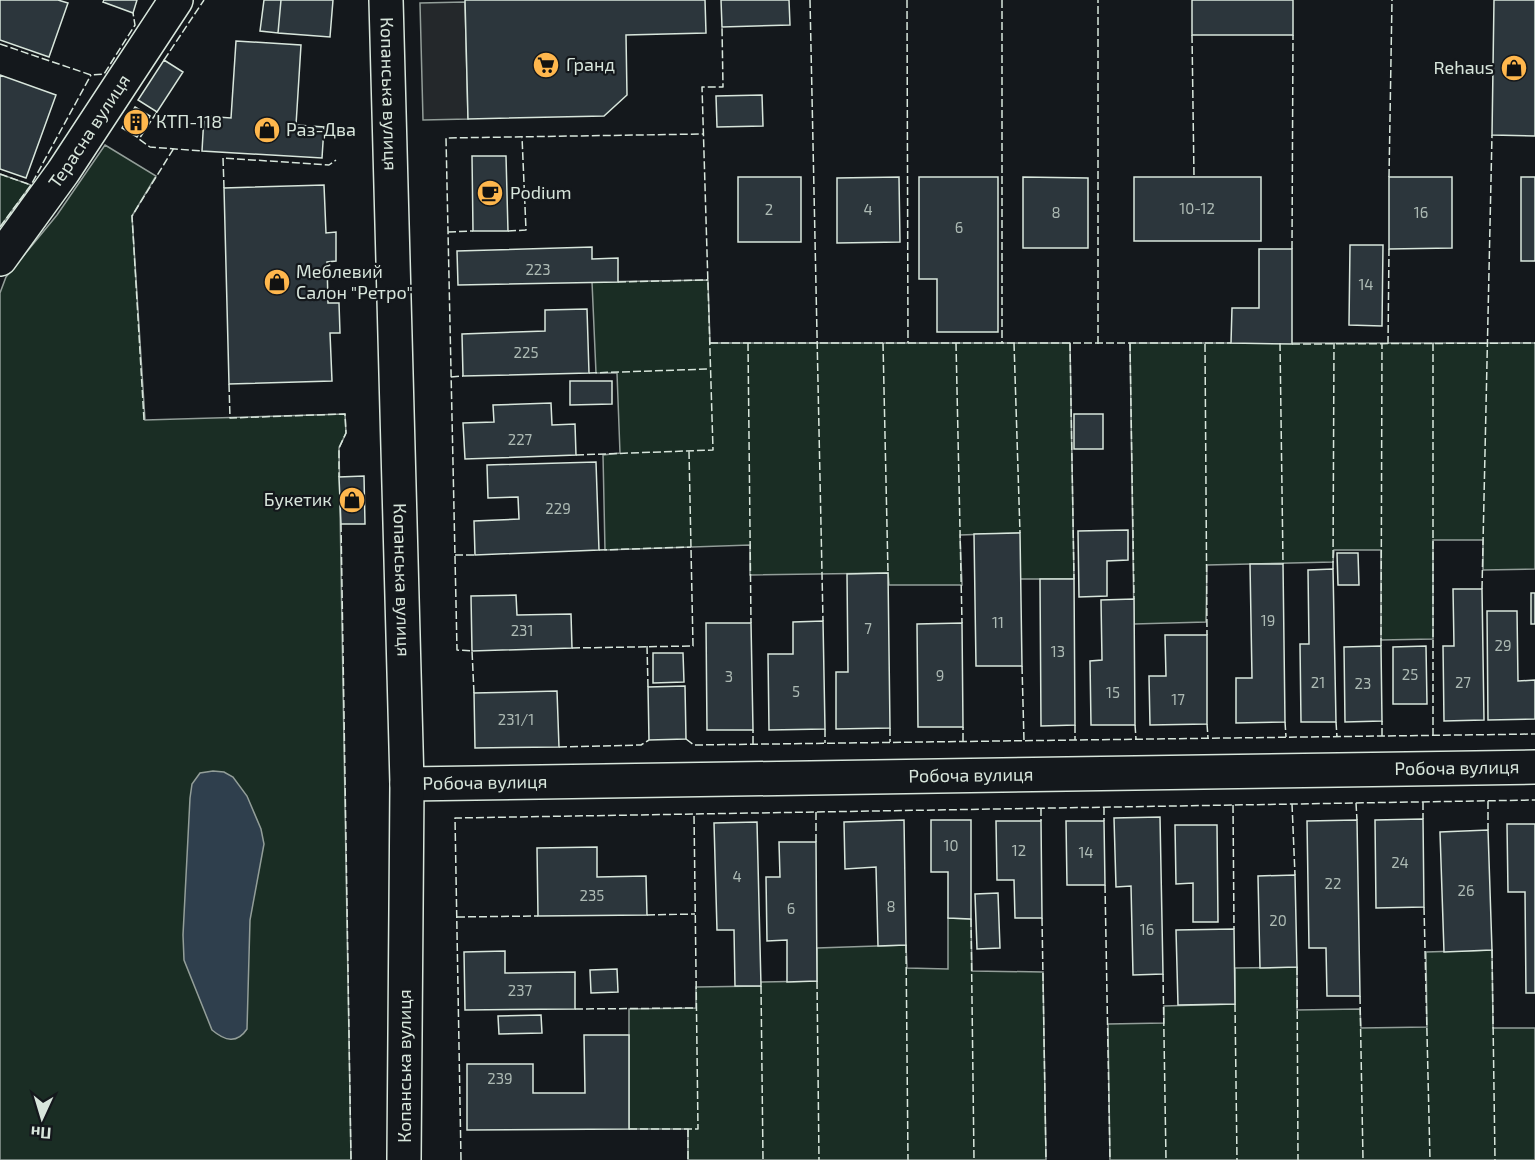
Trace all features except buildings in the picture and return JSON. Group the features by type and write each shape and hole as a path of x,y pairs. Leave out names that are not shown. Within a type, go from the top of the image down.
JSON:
{"main road":[{"name":"Терасна вулиця","path":"0,259 69,164 176,0"},
{"name":"Копанська вулиця","path":"386,0 407,784 404,1160"},
{"name":"Робоча вулиця","path":"407,784 1535,767"}],"green space":[{"path":"105,145 156,176 132,216 145,420 345,414 346,433 339,448 351,1160 0,1160 0,293 6,277 57,215"},
{"path":"0,174 31,185 0,227"},
{"path":"708,280 710,343 1070,343 1074,579 1020,579 1019,533 960,535 962,585 889,585 888,573 750,575 750,545 605,550 603,455 620,453 617,373 596,373 592,282"},
{"path":"1130,343 1535,343 1535,569 1483,570 1483,540 1433,540 1433,639 1381,640 1381,550 1334,550 1333,562 1207,565 1206,622 1134,624"},
{"path":"948,918 971,919 972,971 1043,972 1046,1160 688,1160 688,1129 629,1129 629,1009 696,1008 696,987 760,986 761,982 817,981 817,948 906,945 907,968 948,969"},
{"path":"1492,950 1493,1028 1535,1028 1535,1160 1110,1160 1108,1024 1164,1023 1164,1006 1235,1004 1235,968 1297,967 1297,1010 1360,1009 1361,1028 1427,1027 1426,952"}],"shaded area":[{"path":"465,2 468,119 423,120 420,3"}],"water":[{"path":"224,772 233,777 247,796 261,829 264,844 250,920 247,1029 235,1039 222,1037 212,1030 184,960 183,935 192,784 200,773"}],"fence":[{"path":"164,60 204,0"},
{"path":"810,0 823,621"},
{"path":"907,0 908,343"},
{"path":"1002,0 1002,343"},
{"path":"1098,0 1098,344"},
{"path":"1389,177 1392,0"},
{"path":"0,44 91,75 104,74 135,25 133,13"},
{"path":"576,455 713,450 702,87 723,87 722,27"},
{"path":"1192,35 1194,177"},
{"path":"1292,249 1293,35"},
{"path":"0,227 31,185 91,75"},
{"path":"157,112 139,139 150,147 202,151"},
{"path":"474,693 472,651 457,650 446,138 703,134"},
{"path":"1482,589 1492,135"},
{"path":"508,231 526,230 522,137"},
{"path":"144,420 132,216 174,148"},
{"path":"224,188 223,158 329,165 336,160"},
{"path":"0,174 31,185"},
{"path":"448,232 473,231"},
{"path":"1388,344 1389,249"},
{"path":"618,282 708,280"},
{"path":"710,343 1231,343"},
{"path":"748,343 751,623"},
{"path":"883,343 888,573"},
{"path":"956,343 962,623"},
{"path":"1014,343 1020,533"},
{"path":"1070,343 1074,579"},
{"path":"1130,343 1134,599"},
{"path":"1280,343 1283,564"},
{"path":"1333,569 1334,343"},
{"path":"1381,646 1382,343"},
{"path":"1433,343 1433,736"},
{"path":"1292,344 1535,343"},
{"path":"1205,344 1207,635"},
{"path":"589,373 710,369"},
{"path":"451,377 463,376"},
{"path":"229,384 230,418 345,414 346,433 339,448 339,477"},
{"path":"572,648 693,646 689,451"},
{"path":"341,524 351,1160"},
{"path":"599,550 691,547"},
{"path":"455,555 475,555"},
{"path":"647,646 648,687"},
{"path":"1022,666 1024,741"},
{"path":"1382,721 1382,736"},
{"path":"1285,722 1286,737"},
{"path":"1336,722 1337,737"},
{"path":"1207,724 1208,738"},
{"path":"1075,725 1075,740"},
{"path":"1135,725 1136,739"},
{"path":"963,727 963,741"},
{"path":"890,728 890,742"},
{"path":"825,729 825,743"},
{"path":"753,730 753,744"},
{"path":"686,739 694,745 1535,734"},
{"path":"559,747 641,745 649,740"},
{"path":"461,1160 455,818 1535,800"},
{"path":"1488,801 1488,830"},
{"path":"1423,802 1423,819"},
{"path":"1356,803 1357,820"},
{"path":"1292,804 1295,875"},
{"path":"1233,805 1234,929"},
{"path":"1104,807 1104,821"},
{"path":"1041,808 1041,821"},
{"path":"816,812 816,842"},
{"path":"629,1129 698,1129 694,814"},
{"path":"1105,885 1110,1160"},
{"path":"1424,907 1430,1160"},
{"path":"647,915 695,914"},
{"path":"457,917 538,916"},
{"path":"1042,918 1046,1160"},
{"path":"971,919 974,1160"},
{"path":"906,945 908,1160"},
{"path":"1492,950 1495,1160"},
{"path":"1297,967 1298,1160"},
{"path":"1163,974 1166,1160"},
{"path":"817,981 819,1160"},
{"path":"761,986 763,1160"},
{"path":"1360,996 1363,1160"},
{"path":"1235,1004 1237,1160"},
{"path":"575,1009 696,1008"},
{"path":"688,1129 688,1160"}],"place":[{"name":"Гранд","path":"546,65"},
{"name":"Rehaus","path":"1514,68"},
{"name":"КТП-118","path":"136,122"},
{"name":"Раз-Два","path":"267,130"},
{"name":"Podium","path":"490,193"},
{"name":"Меблевий Салон \"Ретро\"","path":"277,282"},
{"name":"Букетик","path":"352,500"}]}
